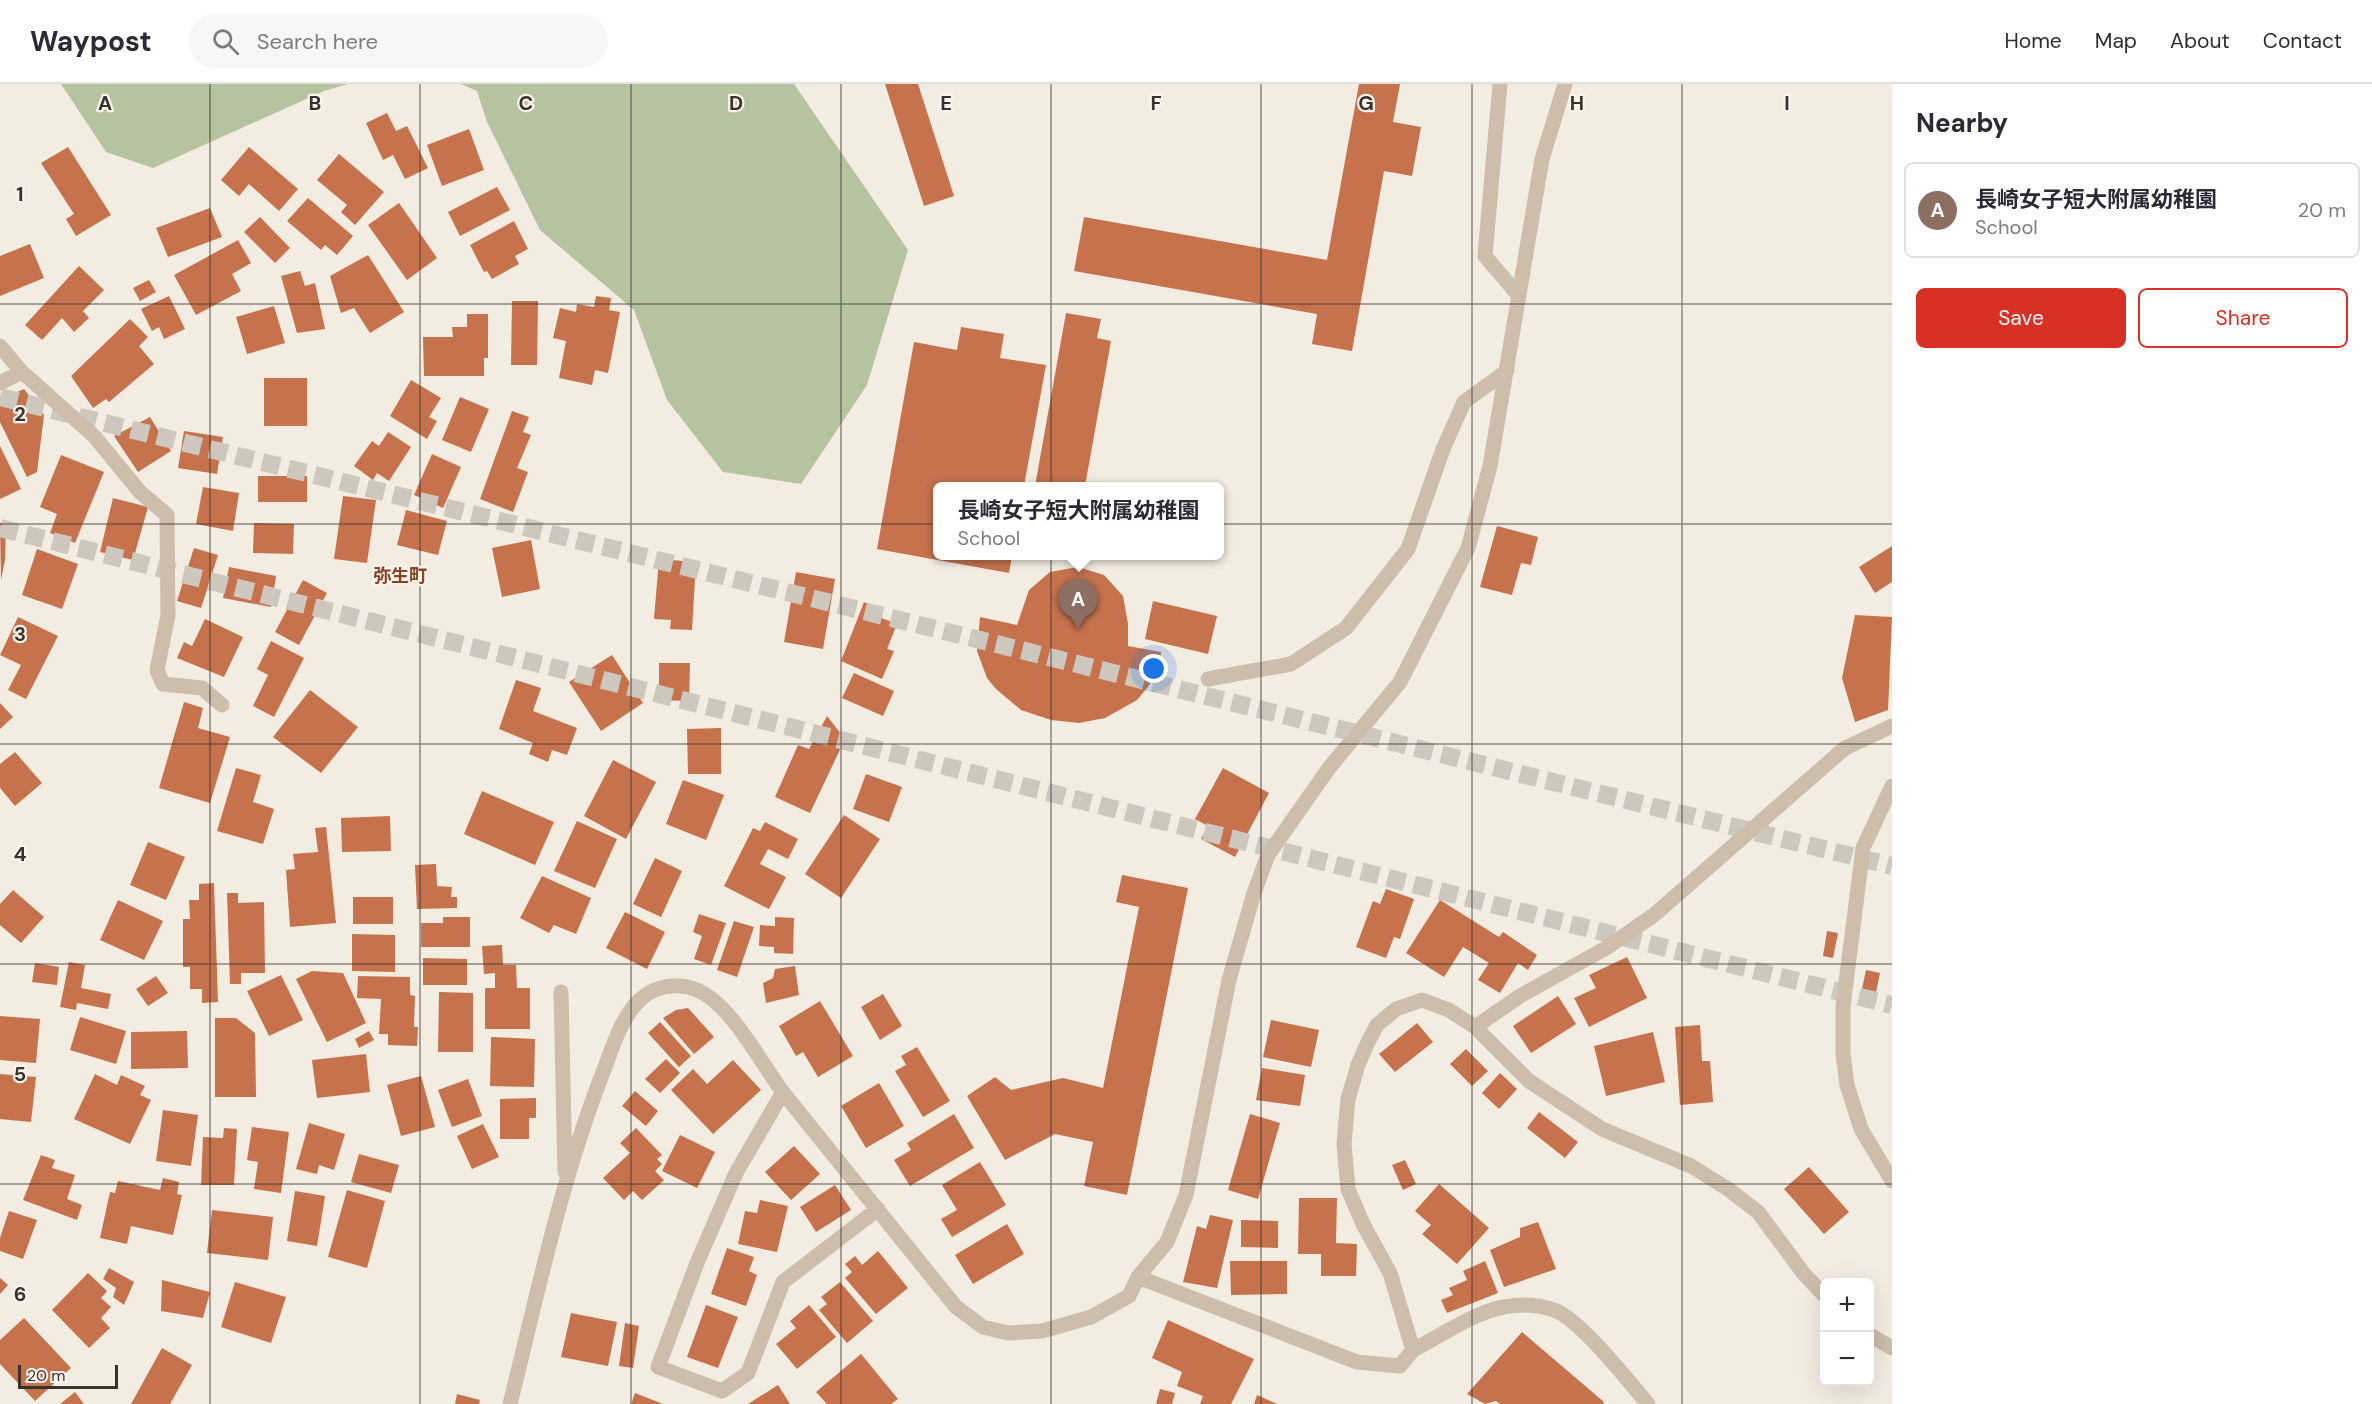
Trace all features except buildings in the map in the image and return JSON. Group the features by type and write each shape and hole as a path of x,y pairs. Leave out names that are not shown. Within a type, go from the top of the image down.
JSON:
{"street":[{"path":"1500,84 1485,256 1519,296"},
{"path":"510,1404 565,1187 587,1113 621,1025 634,1005 650,992 672,985 703,993 727,1013 783,1092 956,1307 983,1327 1008,1333 1042,1330 1091,1317 1129,1296 1138,1277 1167,1242 1186,1195 1229,980 1254,893 1268,855 1329,768 1400,682 1468,548 1490,466 1542,159 1565,84"},
{"path":"0,346 22,372 94,436 140,492 167,515 168,615 157,670 162,684 202,688 222,705"},
{"path":"1208,679 1291,664 1346,628 1408,549 1443,449 1464,402 1506,371"},
{"path":"0,383 22,372"},
{"path":"1475,1027 1520,996 1606,948 1654,915 1845,748 1892,726"},
{"path":"1892,786 1863,848 1843,1006 1843,1054 1847,1084 1862,1130 1892,1181"},
{"path":"561,992 565,1187"},
{"path":"1413,1350 1390,1274 1363,1224 1348,1189 1344,1144 1348,1099 1366,1044 1377,1025 1396,1009 1422,1000 1449,1010 1475,1027 1528,1081 1602,1129 1691,1166 1728,1189 1758,1212 1804,1274 1820,1291"},
{"path":"783,1092 736,1173 697,1263 658,1366 722,1391 748,1373 783,1282 878,1209"},
{"path":"1138,1277 1357,1362 1400,1366 1413,1350 1469,1320 1503,1307 1537,1306 1557,1311 1586,1334 1648,1404"},
{"path":"1874,1338 1892,1348"}],"green space":[{"path":"61,84 348,84 324,91 153,168 106,152"},
{"path":"461,84 794,84 908,250 867,385 801,484 723,472 667,400 634,310 540,230 487,122 477,91"}],"tunnel":[{"path":"0,397 1892,866"},
{"path":"0,528 1892,1005"}],"place":[{"name":"長崎女子短大附属幼稚園","path":"1078,629"}],"district":[{"name":"弥生町","path":"400,576"}]}
